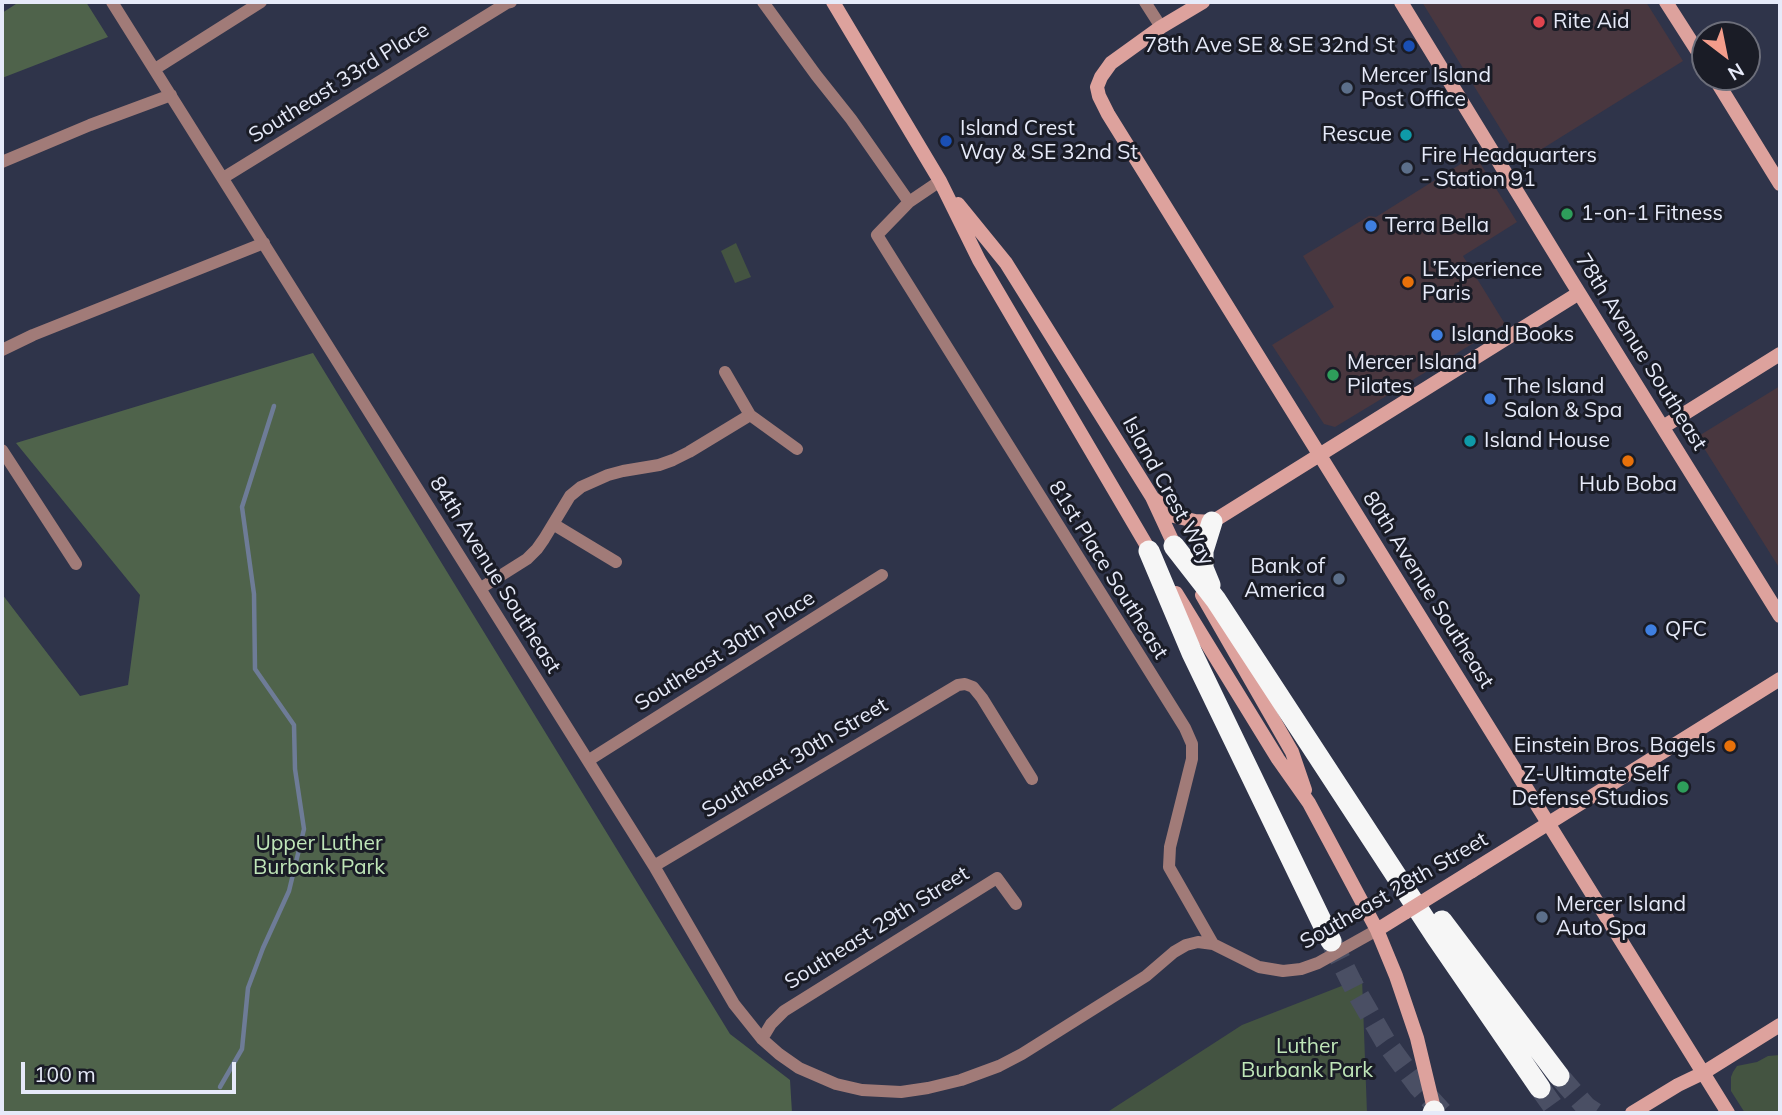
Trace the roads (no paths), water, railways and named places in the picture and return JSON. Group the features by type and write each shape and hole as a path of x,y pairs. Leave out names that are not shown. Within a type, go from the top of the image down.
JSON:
{"highway":[{"path":"1212,523 1203,551 1203,568 1216,600"},
{"path":"1174,547 1216,600 1435,936 1540,1088"},
{"path":"1149,551 1192,653 1331,941"},
{"path":"1327,769 1559,1076"}],"street":[{"name":"84th Avenue Southeast","path":"112,2 589,760 734,1004 762,1040 799,1068 836,1084 862,1090 901,1092 928,1088 961,1080 1023,1054 1146,976 1174,952 1198,942 1213,943"},
{"path":"155,69 261,2"},
{"name":"Southeast 33rd Place","path":"223,178 511,2"},
{"path":"763,2 909,202 940,181"},
{"name":"Island Crest Way","path":"833,2 940,181 979,260 1149,551 1278,760 1309,803 1377,930 1396,975 1417,1038 1434,1112"},
{"path":"1145,2 1161,27 1203,2"},
{"name":"78th Avenue Southeast","path":"1401,2 1780,616"},
{"path":"1666,2 1691,41"},
{"name":"80th Avenue Southeast","path":"1161,27 1111,63 1101,77 1097,87 1108,114 1728,1113"},
{"path":"1723,91 1780,184"},
{"path":"2,162 171,95"},
{"name":"Island Crest Way","path":"940,181 1006,263 1152,497 1174,547 1292,752 1309,803"},
{"name":"81st Place Southeast","path":"909,202 877,235 1185,728 1192,744 1192,759 1170,847 1169,867 1213,943"},
{"path":"2,350 33,335 264,243"},
{"path":"1152,497 1174,516 1212,523 1579,293"},
{"path":"1662,427 1780,354"},
{"path":"725,372 750,415 797,449"},
{"path":"481,587 527,559 544,539 570,496 581,487 608,475 673,460 750,415"},
{"path":"2,450 76,565"},
{"path":"553,524 616,562"},
{"name":"Southeast 30th Place","path":"589,760 882,575"},
{"name":"Southeast 28th Street","path":"1213,943 1259,967 1283,971 1318,963 1377,930 1780,679"},
{"name":"Southeast 30th Street","path":"654,866 958,685 973,687 982,698 1032,779"},
{"name":"Southeast 29th Street","path":"762,1040 771,1024 784,1011 998,878 1016,904"},
{"path":"1632,1113 1780,1025"}],"waterway":[{"path":"220,1087 242,1049 248,988 289,891 304,829 295,769 294,725 255,669 254,594 242,507 274,406"}],"tunnel":[{"path":"1331,941 1385,1041 1419,1087 1442,1112"},
{"path":"1559,1076 1586,1107 1595,1113"},
{"path":"1540,1088 1558,1113"}],"place":[{"name":"Rite Aid","path":"1539,22"},
{"name":"78th Ave SE & SE 32nd St","path":"1409,46"},
{"name":"Mercer Island Post Office","path":"1347,88"},
{"name":"Rescue","path":"1406,135"},
{"name":"Island Crest Way & SE 32nd St","path":"946,141"},
{"name":"Fire Headquarters - Station 91","path":"1407,168"},
{"name":"1-on-1 Fitness","path":"1567,214"},
{"name":"Terra Bella","path":"1371,226"},
{"name":"L’Experience Paris","path":"1408,282"},
{"name":"Island Books","path":"1437,335"},
{"name":"Mercer Island Pilates","path":"1333,375"},
{"name":"The Island Salon & Spa","path":"1490,399"},
{"name":"Island House","path":"1470,441"},
{"name":"Hub Boba","path":"1628,461"},
{"name":"Bank of America","path":"1339,579"},
{"name":"QFC","path":"1651,630"},
{"name":"Einstein Bros. Bagels","path":"1730,746"},
{"name":"Z-Ultimate Self Defense Studios","path":"1683,787"},
{"name":"Mercer Island Auto Spa","path":"1542,917"}],"park label":[{"name":"Upper Luther Burbank Park","path":"319,856"},
{"name":"Luther Burbank Park","path":"1307,1059"}]}
